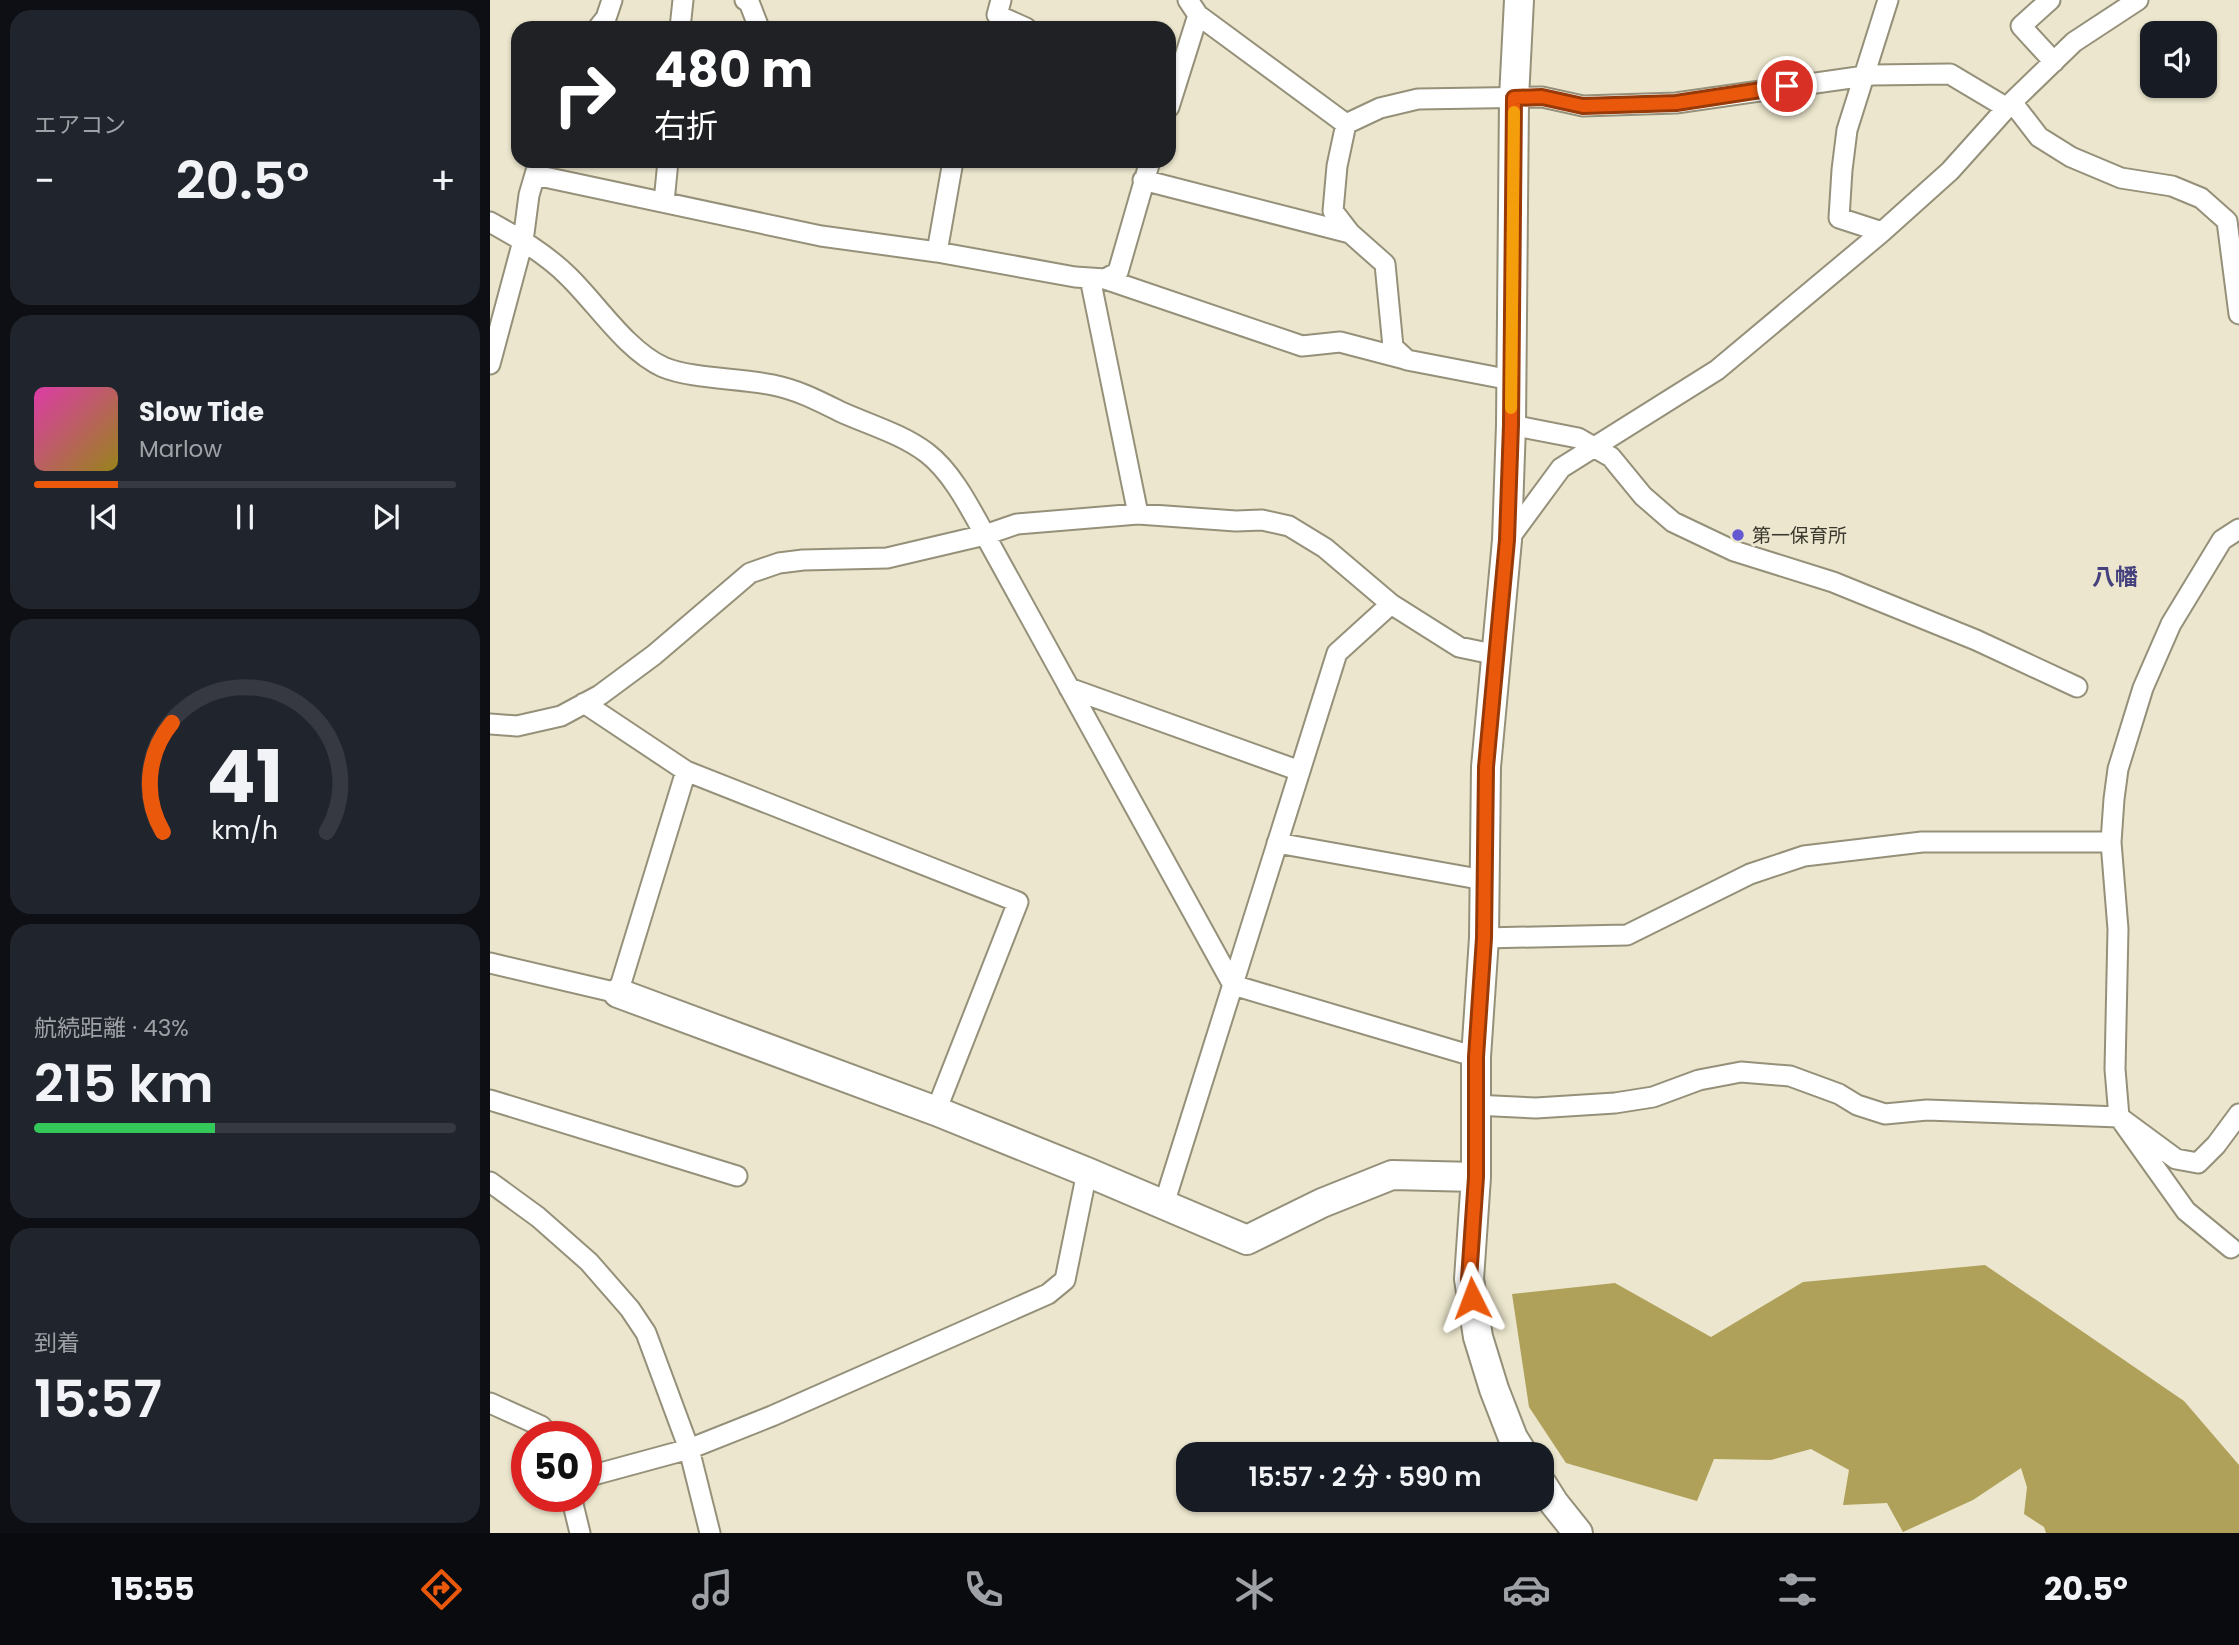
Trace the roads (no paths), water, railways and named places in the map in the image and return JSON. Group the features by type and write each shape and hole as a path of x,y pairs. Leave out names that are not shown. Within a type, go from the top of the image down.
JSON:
{"main road":[{"path":"1516,1442 1478,1337 1469,1279 1476,1177 1476,1057 1484,938 1486,767 1507,540 1518,0"},
{"path":"618,993 936,1111 1247,1240 1322,1203 1392,1175 1476,1177"},
{"path":"1554,1503 1578,1533"}],"street":[{"path":"604,21 612,0"},
{"path":"681,21 683,0"},
{"path":"745,0 749,2 756,21"},
{"path":"1001,0 997,15 1010,21"},
{"path":"1882,232 1839,218 1847,130 1888,0"},
{"path":"2050,0 2021,26 2054,62"},
{"path":"1507,540 1561,468 1717,370 1882,232 1950,171 2010,105 2074,42 2138,0"},
{"path":"1176,78 1193,8 1346,124"},
{"path":"1346,124 1380,108 1418,99 1542,97 1583,106 1676,103 1865,76 1950,74 2010,105 2039,136 2071,157 2121,178 2172,186 2201,198 2227,221 2239,314"},
{"path":"1346,124 1337,166 1333,211 1350,233 1385,264 1394,347 1407,360"},
{"path":"490,364 523,241 529,195 537,168 664,202 821,236 937,252 1075,277 1097,278 1302,346 1340,342 1407,360 1511,380"},
{"path":"664,202 667,168"},
{"path":"937,252 952,168"},
{"path":"1097,278 1118,271 1146,170 1350,233"},
{"path":"490,222 523,241 567,274 637,350 663,367 773,385 808,395 843,413 880,427 928,453 957,487 985,535 1233,985 1476,1057"},
{"path":"1097,278 1138,514"},
{"path":"1511,425 1578,438 1611,457 1643,496 1673,522 1734,551 1833,582 1965,635 2077,687"},
{"path":"490,724 517,726 561,716 600,695 654,655 750,573 779,563 887,558 985,535 1017,524 1138,514 1236,522 1262,520 1289,526 1325,548 1391,604 1459,647 1497,655"},
{"path":"2231,1248 2186,1211 2119,1117 2115,1069 2118,929 2111,842 2118,769 2143,688 2171,624 2222,540 2239,529"},
{"path":"1164,1204 1337,653 1391,604"},
{"path":"1069,688 1300,771"},
{"path":"584,703 686,771 1018,902 936,1111"},
{"path":"490,963 618,993 686,771"},
{"path":"1484,938 1627,935 1750,874 1804,856 1922,842 2111,842"},
{"path":"1277,844 1484,880"},
{"path":"1474,1105 1536,1108 1615,1103 1653,1097 1699,1080 1741,1072 1790,1076 1885,1114 1927,1110 2119,1117 2176,1159 2198,1163 2216,1145 2239,1114"},
{"path":"490,1100 737,1176"},
{"path":"602,1473 689,1449 772,1416 1048,1294 1065,1280 1087,1172"},
{"path":"490,1182 538,1217 589,1262 630,1309 646,1333 689,1449 710,1533"},
{"path":"490,1404 529,1421"},
{"path":"574,1512 580,1533"}],"place":[{"name":"第一保育所","path":"1738,535"}],"district":[{"name":"八幡","path":"2115,577"}]}
